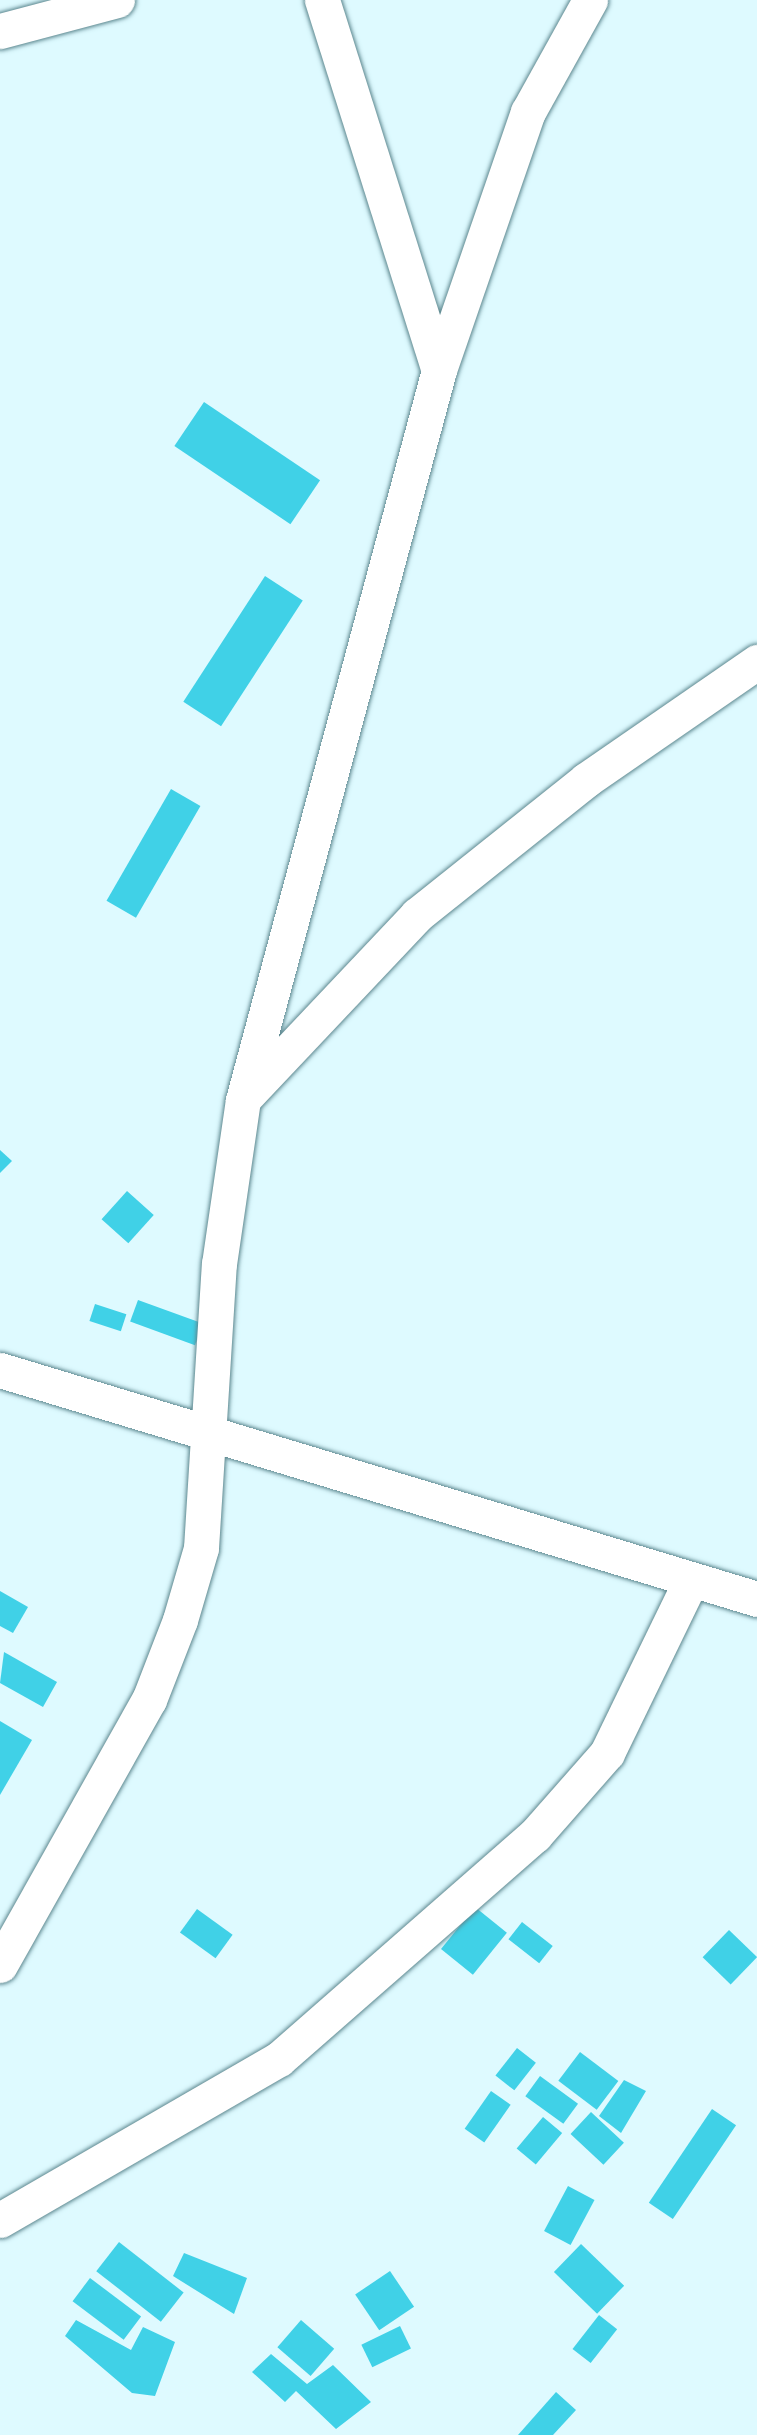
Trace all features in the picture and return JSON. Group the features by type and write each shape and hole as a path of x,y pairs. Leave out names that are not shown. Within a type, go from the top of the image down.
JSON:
{"street":[{"path":"0,31 117,0"},
{"path":"322,0 438,370"},
{"path":"1,1961 149,1700 180,1620 201,1548 204,1430 242,1100 438,370 528,112 590,0"},
{"path":"242,1100 417,915 586,780 757,662"},
{"path":"0,1370 757,1599"},
{"path":"0,2220 279,2059 535,1835 607,1753 691,1580"}],"building":[{"path":"204,402 320,480 290,524 174,446"},
{"path":"265,576 303,601 221,726 183,702"},
{"path":"171,789 200,806 136,918 106,901"},
{"path":"0,1150 12,1161 0,1173"},
{"path":"127,1191 154,1215 128,1243 102,1219"},
{"path":"138,1300 203,1324 195,1345 130,1322"},
{"path":"95,1304 126,1314 121,1331 89,1321"},
{"path":"0,1591 28,1607 13,1633 0,1626"},
{"path":"4,1652 57,1682 43,1707 0,1683"},
{"path":"0,1721 32,1740 0,1795"},
{"path":"475,1907 507,1933 473,1975 441,1949"},
{"path":"197,1909 233,1935 216,1958 180,1932"},
{"path":"522,1922 553,1946 539,1963 508,1939"},
{"path":"729,1930 757,1957 731,1984 703,1957"},
{"path":"517,2048 536,2063 514,2090 495,2076"},
{"path":"580,2052 618,2081 597,2110 558,2081"},
{"path":"540,2076 578,2104 563,2124 525,2096"},
{"path":"624,2080 646,2091 621,2133 599,2116"},
{"path":"491,2091 511,2105 484,2142 465,2129"},
{"path":"712,2109 736,2125 673,2219 649,2203"},
{"path":"591,2112 624,2143 603,2165 571,2134"},
{"path":"543,2117 562,2133 536,2164 517,2148"},
{"path":"568,2186 594,2200 571,2245 544,2231"},
{"path":"119,2242 184,2292 161,2322 96,2271"},
{"path":"581,2244 624,2286 597,2314 554,2272"},
{"path":"184,2253 247,2278 234,2314 173,2276"},
{"path":"390,2271 414,2307 379,2330 355,2294"},
{"path":"90,2278 141,2317 124,2340 73,2301"},
{"path":"599,2315 617,2329 591,2363 573,2349"},
{"path":"76,2320 131,2350 143,2327 175,2342 155,2396 132,2393 65,2336"},
{"path":"301,2320 334,2349 311,2376 277,2347"},
{"path":"400,2326 411,2348 372,2367 361,2345"},
{"path":"271,2354 307,2384 333,2365 371,2402 336,2429 296,2391 285,2402 252,2372"},
{"path":"556,2392 576,2410 553,2435 518,2435"}]}
